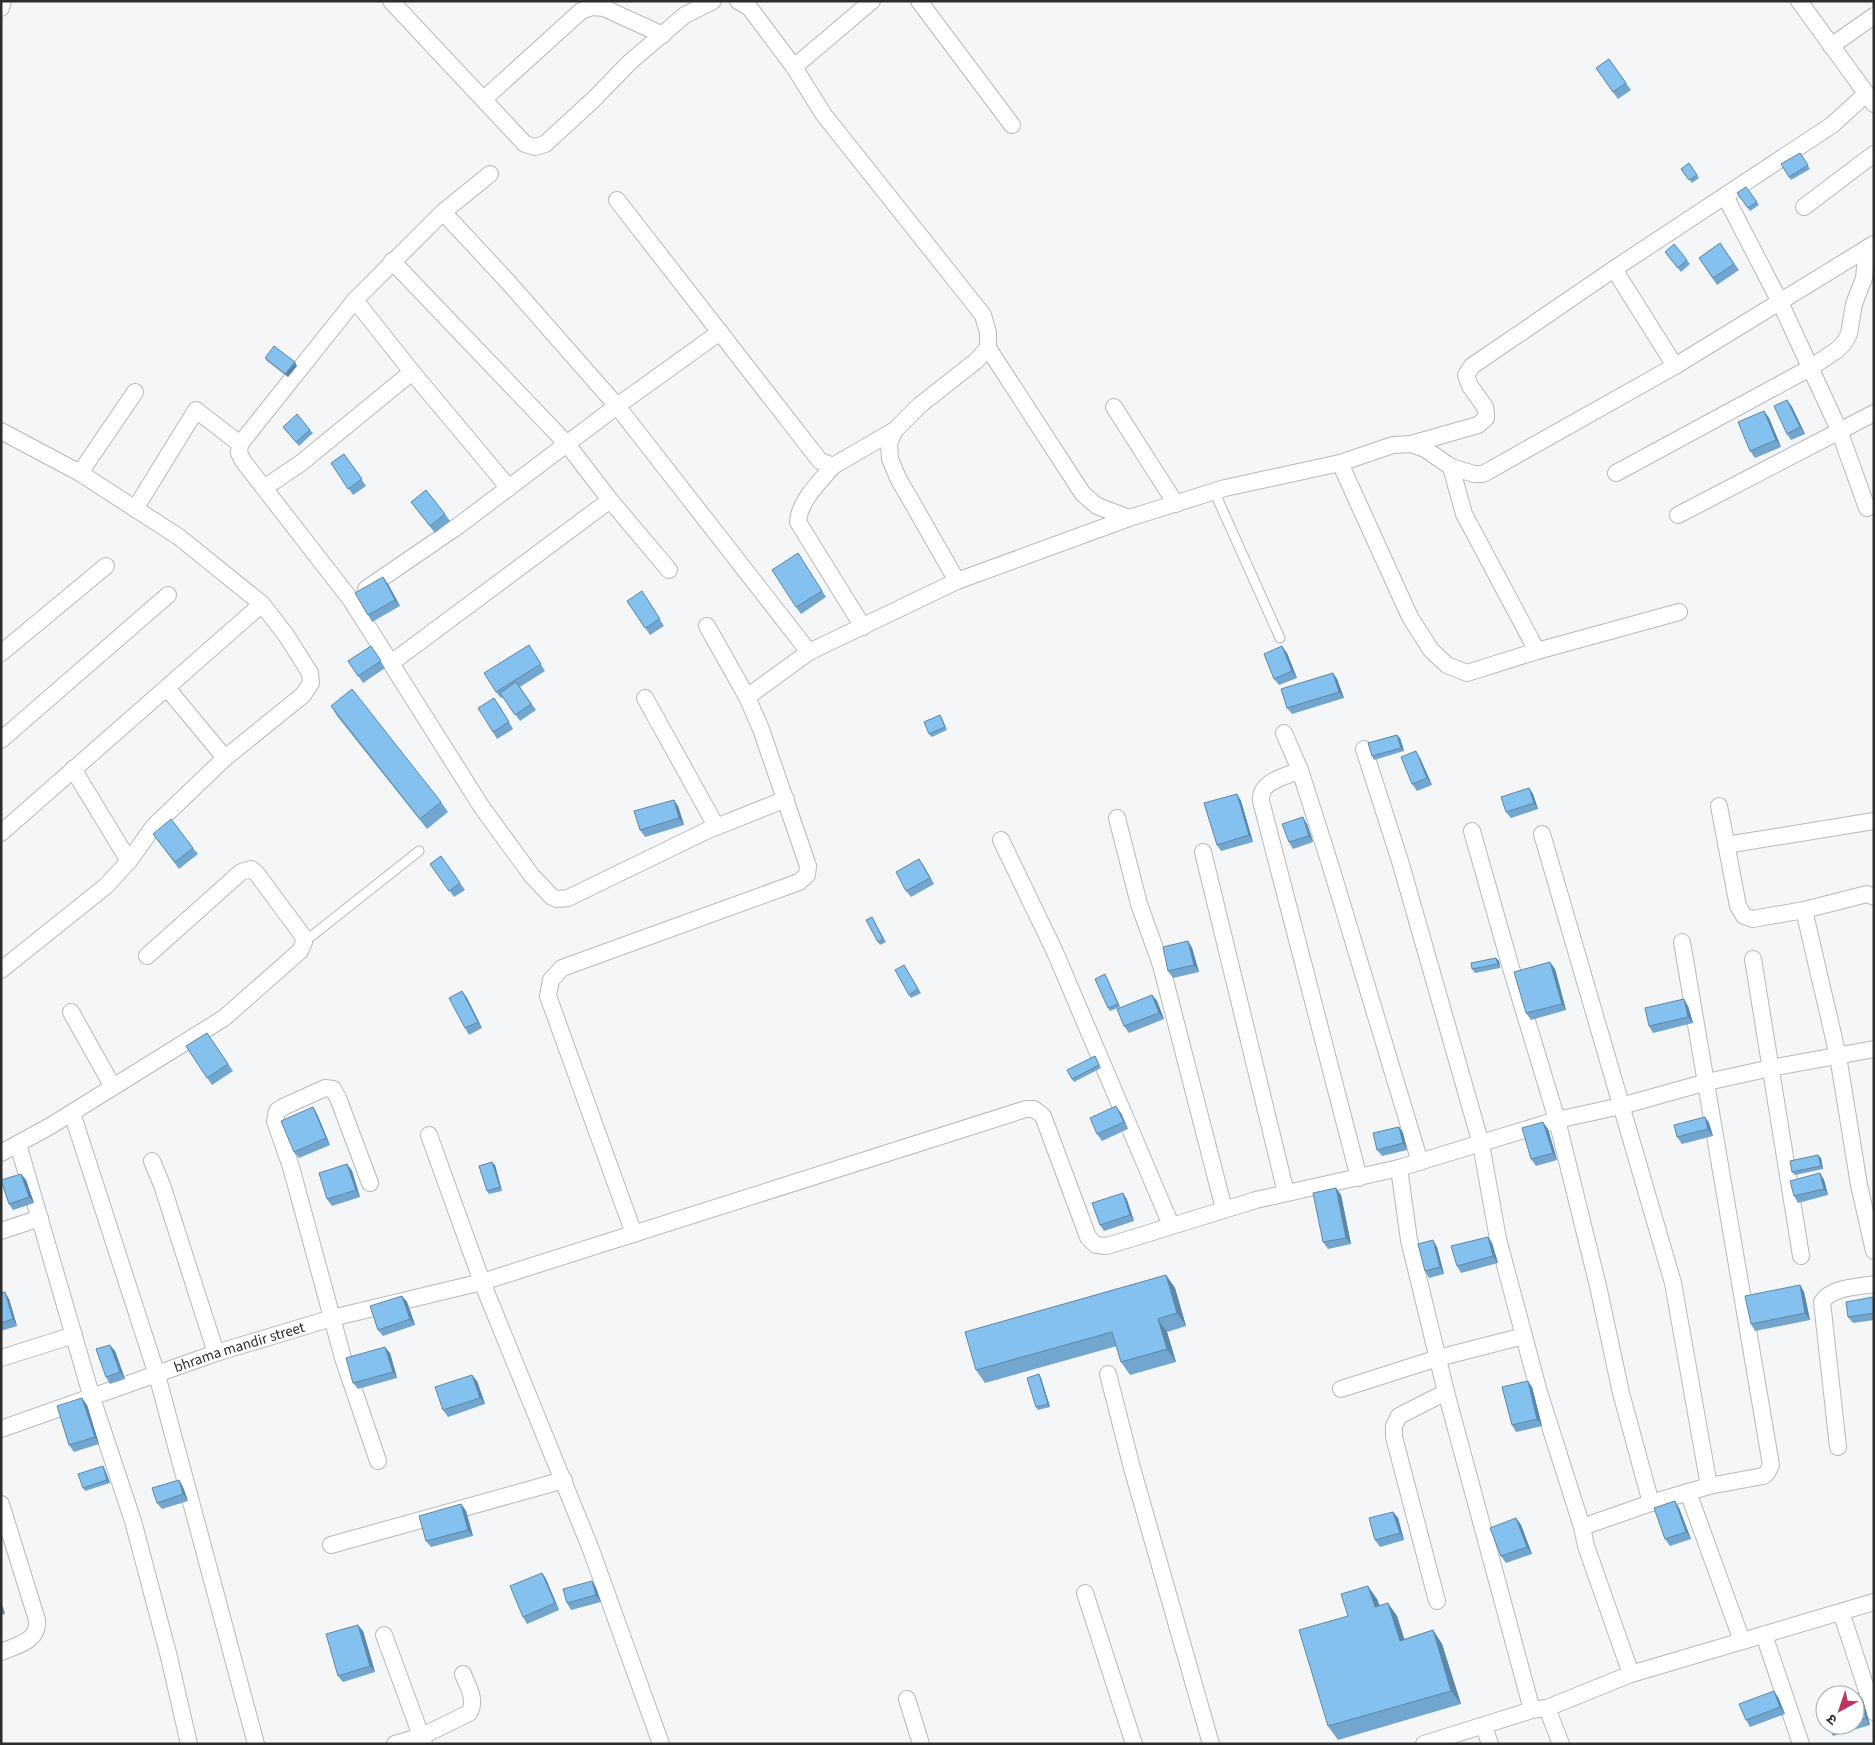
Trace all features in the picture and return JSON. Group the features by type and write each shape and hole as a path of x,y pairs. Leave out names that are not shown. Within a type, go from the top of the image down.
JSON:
{"street":[{"path":"1,8 3,1"},
{"path":"391,1 484,98 525,144 535,147 544,144 593,100 630,62 685,15 714,1"},
{"path":"738,1 749,7 794,67 824,116 983,315 988,333 988,348 1082,494 1097,506 1129,518"},
{"path":"794,67 872,1"},
{"path":"919,1 1012,125"},
{"path":"747,697 809,652 956,581 1129,518 1214,491 1340,463 1394,445 1411,444 1478,425 1486,418 1486,413 1485,408 1470,386 1466,375 1468,370 1614,269 1870,99 1799,1"},
{"path":"484,98 580,11 592,7 604,8 662,35"},
{"path":"1831,46 1874,16"},
{"path":"1804,208 1874,154"},
{"path":"490,174 443,212 355,300 240,444 239,453 242,461 351,600 482,806 532,876 552,897 557,899 568,898 716,826 786,799"},
{"path":"1725,196 1780,302 1839,430 1867,508"},
{"path":"617,200 815,455 820,461 833,466"},
{"path":"443,212 509,283 617,406 809,652"},
{"path":"1411,444 1425,449 1451,466 1474,474 1483,474 1675,366 1871,246"},
{"path":"1616,472 1810,368 1844,344 1849,334 1854,304 1864,278 1871,246"},
{"path":"392,261 567,444 610,500 669,570"},
{"path":"1614,269 1675,366"},
{"path":"355,300 412,372 509,488"},
{"path":"351,600 458,526 617,406 720,332"},
{"path":"863,626 798,522 800,510 833,466 895,430 920,405 976,361 988,348"},
{"path":"264,488 301,463 412,372"},
{"path":"80,473 134,392"},
{"path":"1114,407 1176,504"},
{"path":"134,508 196,410 240,444"},
{"path":"1678,515 1874,413"},
{"path":"895,430 889,443 890,459 895,472 956,581"},
{"path":"1,431 80,473 179,537 262,604 304,662 310,674 311,683 303,695 225,758 154,826 128,861 106,886 1,970"},
{"path":"1340,463 1410,617 1431,650 1447,665 1467,673 1537,651 1679,612"},
{"path":"1451,466 1464,514 1537,651"},
{"path":"391,662 610,500"},
{"path":"1,653 106,566"},
{"path":"1,740 168,595"},
{"path":"1,833 262,604"},
{"path":"634,1234 548,996 551,980 562,968 799,882 806,875 808,866 761,729 747,697 707,626"},
{"path":"166,688 225,758"},
{"path":"645,698 716,826"},
{"path":"1284,733 1300,770 1330,864 1420,1162"},
{"path":"1364,749 1400,862 1481,1144 1498,1239 1539,1392 1582,1527 1586,1546 1632,1674"},
{"path":"73,769 128,861"},
{"path":"1300,770 1265,787 1261,795 1261,801 1359,1178"},
{"path":"1719,806 1738,906 1744,916 1753,919 1804,910 1867,894 1874,897"},
{"path":"1117,818 1139,904 1161,965 1224,1209"},
{"path":"1726,845 1874,821"},
{"path":"1472,831 1557,1120 1598,1286 1621,1393 1651,1503"},
{"path":"1542,834 1673,1283 1709,1486"},
{"path":"1001,840 1055,952 1171,1225"},
{"path":"1203,852 1286,1193"},
{"path":"1,1153 72,1113 224,1018 300,951 304,942 303,936 257,874 251,869 241,872 147,956"},
{"path":"1804,910 1838,1056 1859,1184 1874,1251"},
{"path":"1582,1527 1651,1503 1709,1486 1763,1476 1770,1469 1771,1460 1682,942"},
{"path":"1753,959 1801,1256"},
{"path":"71,1012 113,1087"},
{"name":"bhrama mandir street","path":"1,1429 216,1353 332,1318 482,1282 1026,1109 1034,1109 1043,1116 1088,1237 1096,1245 1107,1246 1224,1209 1399,1168 1557,1120 1620,1106 1707,1082 1874,1049"},
{"path":"370,1183 333,1089 325,1088 283,1107 277,1112 275,1121 291,1167 343,1358 378,1461"},
{"path":"72,1113 157,1375 256,1744"},
{"path":"429,1135 482,1282 590,1547 661,1744"},
{"path":"18,1144 92,1398 133,1520 168,1653 189,1744"},
{"path":"152,1161 162,1185 216,1353"},
{"path":"1399,1168 1409,1240 1446,1392 1540,1709 1561,1744"},
{"path":"1,1231 40,1218"},
{"path":"1838,1447 1822,1302 1825,1296 1833,1292 1874,1284"},
{"path":"1,1358 74,1335"},
{"path":"1341,1388 1438,1358 1524,1336"},
{"path":"1108,1374 1132,1468 1211,1744"},
{"path":"1437,1600 1394,1437 1394,1426 1399,1416 1446,1392"},
{"path":"331,1545 564,1480"},
{"path":"1688,1492 1742,1641"},
{"path":"1,1504 37,1620 38,1630 32,1638 1,1652"},
{"path":"1085,1592 1134,1744"},
{"path":"1424,1744 1540,1709 1632,1674 1874,1602"},
{"path":"1841,1612 1874,1712"},
{"path":"384,1635 423,1740"},
{"path":"1764,1635 1801,1744"},
{"path":"395,1744 423,1740 469,1713 473,1700 463,1674"},
{"path":"907,1699 921,1744"},
{"path":"1484,1726 1490,1744"}],"lane":[{"path":"1214,491 1280,638"},
{"path":"304,942 419,851"}],"building":[{"path":"1609,59 1626,83 1613,92 1596,68"},
{"path":"1800,153 1808,165 1789,177 1781,164"},
{"path":"1689,163 1697,175 1689,180 1681,169"},
{"path":"1746,187 1757,202 1748,208 1737,193"},
{"path":"1720,243 1734,264 1713,278 1699,258"},
{"path":"1674,244 1687,260 1678,268 1665,252"},
{"path":"274,346 295,362 285,374 265,358"},
{"path":"1787,400 1800,427 1787,434 1774,406"},
{"path":"1764,411 1776,440 1750,451 1738,422"},
{"path":"297,414 310,430 296,442 283,427"},
{"path":"344,454 362,479 348,489 331,463"},
{"path":"426,490 445,514 430,526 411,502"},
{"path":"798,553 822,591 796,607 772,570"},
{"path":"383,577 395,600 368,615 355,593"},
{"path":"642,591 660,619 645,628 627,601"},
{"path":"529,645 541,664 496,692 484,673"},
{"path":"371,646 381,661 358,676 348,661"},
{"path":"1282,646 1292,671 1274,679 1264,654"},
{"path":"1333,673 1339,692 1287,708 1281,689"},
{"path":"516,682 531,704 515,715 500,693"},
{"path":"352,689 441,802 420,819 331,706"},
{"path":"494,698 509,722 493,732 478,708"},
{"path":"940,715 945,727 929,734 924,722"},
{"path":"1397,735 1401,748 1372,756 1368,743"},
{"path":"1416,751 1427,778 1412,784 1401,757"},
{"path":"1529,788 1534,803 1506,812 1501,797"},
{"path":"1237,794 1249,835 1217,845 1204,803"},
{"path":"674,800 679,818 640,830 634,811"},
{"path":"1303,817 1309,836 1289,842 1282,824"},
{"path":"171,819 193,848 175,862 153,834"},
{"path":"441,856 460,883 449,891 430,864"},
{"path":"919,859 930,878 906,891 896,872"},
{"path":"872,917 883,939 878,942 866,920"},
{"path":"1188,941 1194,965 1168,971 1163,947"},
{"path":"1496,958 1498,964 1472,969 1471,963"},
{"path":"1550,962 1562,1004 1526,1013 1514,972"},
{"path":"904,965 918,989 909,995 895,970"},
{"path":"1105,974 1118,1004 1108,1008 1095,979"},
{"path":"462,991 478,1022 465,1028 449,998"},
{"path":"1152,995 1159,1013 1124,1026 1117,1009"},
{"path":"1684,999 1688,1017 1649,1026 1645,1008"},
{"path":"207,1033 228,1064 207,1078 186,1046"},
{"path":"1095,1056 1099,1065 1072,1079 1067,1070"},
{"path":"1116,1106 1124,1122 1097,1134 1090,1118"},
{"path":"313,1107 326,1138 294,1152 281,1121"},
{"path":"1705,1117 1708,1129 1677,1137 1674,1125"},
{"path":"1543,1122 1553,1153 1531,1159 1522,1128"},
{"path":"1399,1127 1403,1143 1377,1150 1373,1133"},
{"path":"1818,1155 1821,1166 1792,1172 1790,1161"},
{"path":"492,1162 500,1187 487,1191 479,1166"},
{"path":"347,1164 356,1190 327,1199 319,1173"},
{"path":"1820,1173 1824,1189 1794,1196 1790,1181"},
{"path":"21,1174 29,1197 9,1204 1,1180"},
{"path":"1336,1188 1346,1238 1323,1242 1313,1193"},
{"path":"1123,1193 1130,1215 1100,1225 1092,1203"},
{"path":"1488,1237 1493,1256 1457,1266 1451,1246"},
{"path":"1433,1240 1440,1267 1425,1271 1418,1244"},
{"path":"1166,1275 1177,1313 1158,1319 1167,1349 1121,1362 1112,1332 976,1370 965,1332"},
{"path":"1800,1285 1805,1313 1751,1324 1745,1296"},
{"path":"5,1292 13,1319 1,1323 1,1293"},
{"path":"402,1296 410,1319 378,1330 370,1306"},
{"path":"1873,1297 1874,1313 1848,1317 1846,1302"},
{"path":"110,1345 120,1372 106,1377 96,1349"},
{"path":"385,1347 393,1372 353,1383 346,1358"},
{"path":"1039,1374 1048,1404 1036,1407 1027,1378"},
{"path":"472,1375 480,1398 443,1410 435,1387"},
{"path":"1528,1381 1537,1419 1512,1425 1502,1387"},
{"path":"82,1398 95,1437 69,1445 57,1406"},
{"path":"103,1466 107,1480 83,1488 78,1474"},
{"path":"179,1480 183,1494 157,1503 152,1488"},
{"path":"1675,1501 1686,1532 1665,1539 1654,1508"},
{"path":"461,1504 468,1530 426,1541 419,1516"},
{"path":"1393,1512 1400,1533 1375,1540 1369,1518"},
{"path":"1516,1518 1527,1547 1501,1556 1490,1528"},
{"path":"542,1573 555,1603 523,1617 510,1586"},
{"path":"592,1581 596,1595 567,1603 563,1589"},
{"path":"1368,1586 1375,1607 1388,1603 1400,1641 1433,1630 1451,1691 1328,1726 1299,1630 1348,1616 1341,1594"},
{"path":"358,1625 370,1666 338,1676 326,1634"},
{"path":"1774,1691 1780,1707 1746,1720 1739,1704"}]}
